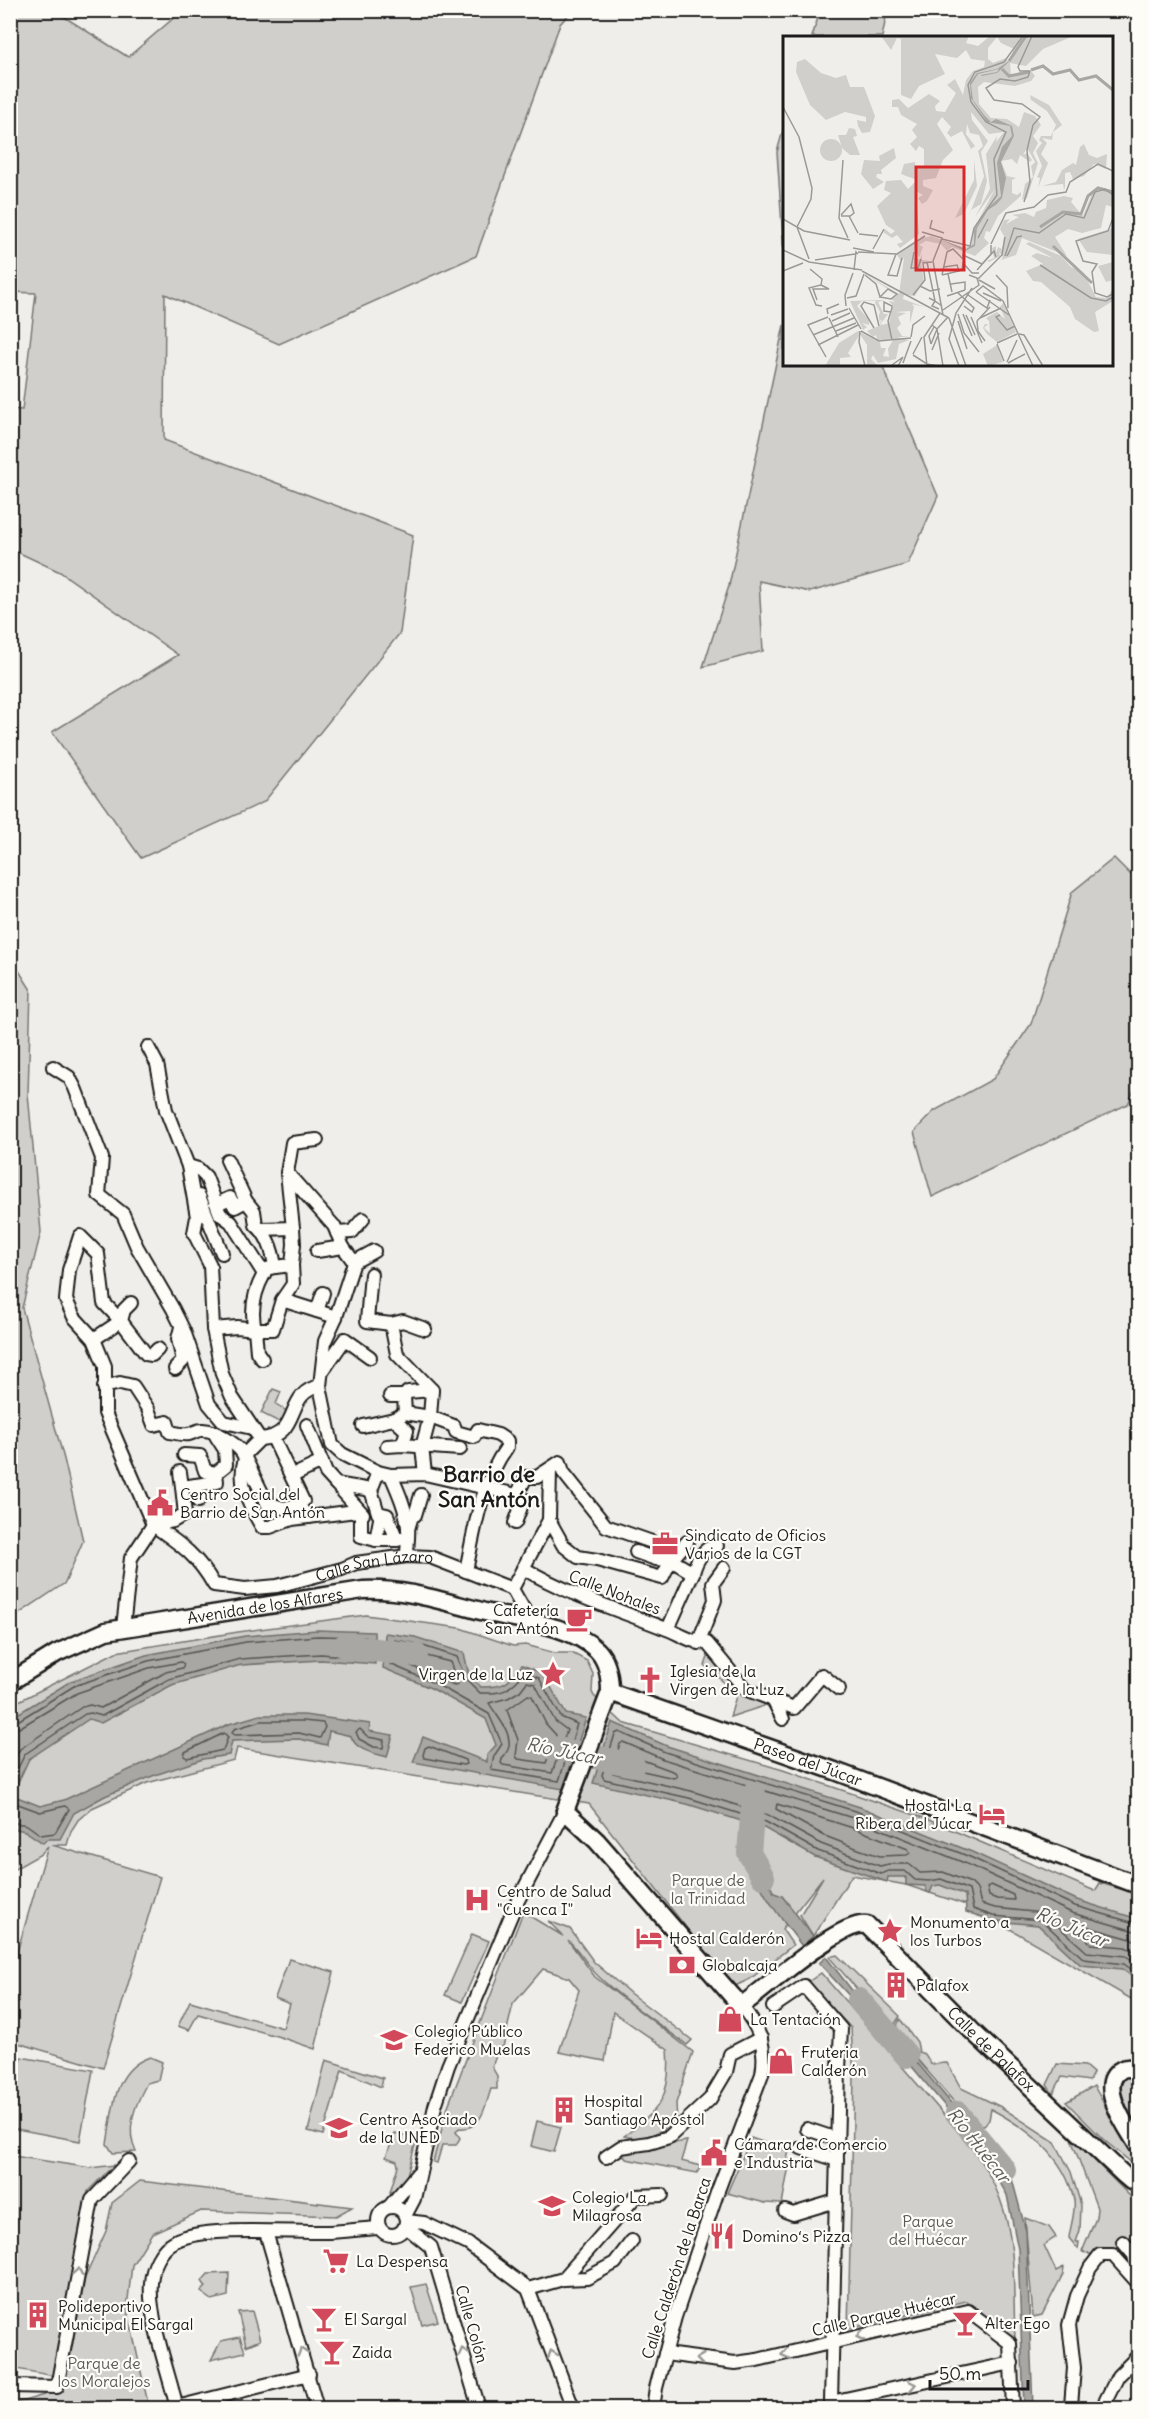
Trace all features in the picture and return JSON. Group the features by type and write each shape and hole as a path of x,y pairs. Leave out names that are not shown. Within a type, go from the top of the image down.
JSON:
{"street":[{"path":"148,1047 157,1064 166,1110 188,1166 197,1217 194,1233 210,1265 213,1329 222,1374 232,1397 260,1439"},
{"path":"53,1067 69,1077 75,1088 102,1158 99,1196 123,1214 137,1247 181,1326 209,1404 224,1422 252,1428"},
{"path":"213,1329 237,1327 273,1329 282,1300 293,1284 294,1244 287,1173 292,1143 317,1140"},
{"path":"227,1160 246,1201 254,1211 256,1225 261,1229 273,1252 270,1271 254,1297 252,1317 258,1352 262,1359"},
{"path":"188,1166 198,1169 206,1177 220,1214 231,1222 270,1271"},
{"path":"287,1173 334,1226 343,1247 354,1262"},
{"path":"193,1189 198,1193 222,1253"},
{"path":"217,1204 230,1198 235,1207 246,1201"},
{"path":"337,1233 352,1232 363,1219"},
{"path":"261,1229 293,1228"},
{"path":"153,1525 105,1413 105,1366 94,1338 74,1317 66,1300 69,1270 80,1236 98,1254 101,1296 104,1303 122,1320 146,1354 152,1355 158,1349"},
{"path":"317,1251 343,1247"},
{"path":"374,1251 354,1262 336,1317 325,1341 320,1386 332,1445 342,1454 378,1472 391,1475 425,1474 517,1495 524,1499 515,1523"},
{"path":"270,1271 292,1265"},
{"path":"370,1274 367,1321 391,1324 403,1321 425,1329"},
{"path":"317,1311 323,1293"},
{"path":"282,1300 336,1317"},
{"path":"122,1320 122,1314 131,1303"},
{"path":"94,1338 122,1320"},
{"path":"391,1324 398,1354 432,1390 430,1417 422,1447 425,1474"},
{"path":"175,1370 183,1361 178,1338 181,1326"},
{"path":"322,1372 345,1338 369,1357"},
{"path":"104,1387 120,1383 133,1386 148,1409 154,1425 167,1422 170,1432 177,1434 190,1434 199,1429 212,1432 238,1446 267,1503 283,1508 297,1505 303,1501 273,1438"},
{"path":"320,1386 304,1394 282,1434 273,1438 260,1439 246,1453 241,1470 244,1491 262,1527 270,1527 292,1519 356,1511 361,1514 387,1515 404,1535"},
{"path":"390,1395 432,1390"},
{"path":"402,1445 407,1431 400,1416 404,1395"},
{"path":"212,1432 217,1414"},
{"path":"363,1426 400,1416 430,1417 454,1426 456,1432 474,1437 478,1430 498,1435 507,1441 507,1447 496,1463 485,1489 466,1571"},
{"path":"307,1425 326,1473 361,1514 361,1536 375,1540 404,1535"},
{"path":"184,1455 200,1456 205,1471 216,1473 226,1465 225,1450 212,1432"},
{"path":"292,1476 320,1457 332,1445"},
{"path":"387,1446 460,1449"},
{"path":"517,1495 525,1477 537,1477 555,1465"},
{"path":"420,2169 389,2207 378,2216 379,2228 385,2234 393,2235 400,2232 406,2221 414,2199 435,2106 448,2066 515,1906 565,1811 608,1697 609,1674 597,1650 576,1637 531,1622 512,1589 549,1520 555,1465"},
{"path":"555,1465 606,1526 652,1542 671,1560 693,1573"},
{"path":"123,1627 131,1558 153,1525 173,1521 185,1515 180,1472"},
{"path":"375,1540 379,1513 371,1490 378,1472"},
{"path":"182,1486 217,1482 216,1473"},
{"path":"391,1475 401,1499 407,1556"},
{"path":"336,1484 371,1490"},
{"path":"196,1485 198,1502"},
{"path":"404,1535 412,1516 416,1515 421,1495"},
{"path":"297,1505 309,1517"},
{"path":"549,1520 563,1545 578,1557 662,1578 671,1560 687,1542"},
{"name":"Calle San Lázaro","path":"153,1525 182,1545 202,1565 214,1585 245,1589 277,1586 342,1569 356,1563 407,1556 430,1557 512,1589"},
{"path":"668,1629 695,1564 710,1546 717,1546"},
{"path":"636,1552 656,1559 671,1560"},
{"name":"Calle Nohales","path":"523,1568 556,1587 668,1629 698,1643 707,1643 745,1689 794,1708 822,1675 839,1689"},
{"path":"698,1643 715,1600 713,1583 724,1568"},
{"name":"Avenida de los Alfares","path":"10,1682 83,1640 123,1627 376,1589 425,1597 531,1622"},
{"name":"Paseo del Júcar","path":"608,1697 835,1771 1138,1885"},
{"path":"772,1698 783,1719"},
{"path":"565,1811 597,1841 741,2006"},
{"name":"Calle de Palafox","path":"741,2006 838,1933 860,1924 870,1927 971,2030 1124,2175 1138,2183"},
{"path":"773,2007 804,1986 842,2029 831,2402 1012,2363 1013,2409"},
{"name":"Calle Calderón de la Barca","path":"653,2409 664,2355 717,2193 762,2074 765,2053 761,2038 754,2023 741,2006"},
{"path":"606,2157 621,2147 669,2137 710,2099 726,2072 730,2054 761,2038"},
{"path":"1135,2070 1120,2070 1116,2073 1111,2092 1115,2105 1138,2146"},
{"path":"807,2129 837,2139"},
{"path":"801,2148 837,2160"},
{"path":"10,2386 57,2387 92,2200 129,2161"},
{"path":"563,2279 636,2196 662,2195"},
{"path":"785,2211 793,2214 836,2201"},
{"path":"389,2207 400,2210 406,2221"},
{"path":"406,2221 424,2223 468,2244 528,2289 573,2409"},
{"name":"Calle Colón","path":"406,2221 431,2247 480,2409"},
{"path":"309,2374 177,2408 152,2304 151,2281 159,2258 175,2241 205,2233 330,2232 379,2228"},
{"path":"266,2232 309,2374 317,2409"},
{"path":"528,2289 563,2279 587,2278 615,2263 632,2241"},
{"path":"1123,2242 1134,2255 1138,2274"},
{"path":"1074,2409 1071,2406 1074,2368 1069,2325 1077,2296 1090,2268 1100,2255 1113,2255 1138,2283"},
{"name":"Calle Parque Huécar","path":"664,2355 735,2363 968,2311 1010,2343 1012,2363"},
{"path":"1102,2409 1118,2376 1138,2356"}],"green space":[{"path":"11,10 55,11 128,57 182,11 572,11 560,24 476,256 279,344 165,294 164,440 413,535 400,633 264,802 141,858 52,732 178,655 60,572 11,549 11,409 22,410 36,293 11,292"},
{"path":"885,10 887,13 882,36 812,36 820,11"},
{"path":"783,131 783,240 777,152"},
{"path":"783,330 783,366 882,366 938,496 908,564 810,592 759,581 763,651 703,667 729,586"},
{"path":"1114,858 1131,875 1138,868 1138,1081 1128,1104 932,1197 914,1132 934,1111 993,1079 1031,1024 1072,892"},
{"path":"11,958 31,990 28,1094 41,1232 22,1308 64,1459 83,1541 65,1583 11,1619"},
{"path":"273,1389 281,1392 276,1404 291,1414 285,1425 261,1413"},
{"name":"Parque de la Trinidad","path":"366,1615 460,1628 513,1646 526,1645 555,1653 572,1653 587,1661 593,1674 592,1692 594,1696 623,1723 783,1770 924,1818 1095,1891 1100,1883 1138,1894 1138,2003 972,1907 906,1885 852,1875 813,1936 800,1915 823,1877 782,1929 793,1945 750,1979 733,1987 589,1804 237,1748 234,1760 147,1783 92,1808 78,1820 71,1831 67,1845 52,1845 160,1877 103,2068 11,2041 11,1973 48,1846 41,1854 11,1871 11,1705 116,1652 238,1632"},
{"path":"710,1651 733,1680 767,1698 764,1706 730,1717 736,1696 713,1671 705,1666"},
{"path":"523,1912 563,1936 548,1921 570,1929 594,1962 631,1994 692,2040 687,2045 619,1995 598,1976 568,1940 595,1977 693,2052 676,2103 677,2122 645,2137 624,2136 647,2118 661,2100 668,2079 668,2050 613,2012 605,2061 559,2052 579,1990 569,1978 543,1969 513,2004 503,2047 499,2047 492,2067 497,2076 497,2089 491,2089 478,2121 473,2126 459,2128 456,2132 460,2138 456,2145 442,2145 437,2163 433,2162 448,2106"},
{"path":"472,1934 489,1941 462,2002 445,1995"},
{"path":"837,1955 900,2016 895,2024 883,2019 829,1957"},
{"path":"289,1959 334,1972 315,2049 198,2014 189,2030 178,2026 190,2001 283,2028 290,2004 275,1998"},
{"name":"Parque del Huécar","path":"821,1973 971,2146 991,2178 1005,2216 1012,2251 1015,2339 966,2301 848,2329 854,2079 851,2028 808,1982"},
{"path":"900,2019 917,2042 919,2052 925,2054 931,2064 947,2063 961,2088 1001,2107 1055,2142 1071,2172 1081,2205 1080,2230 1076,2242 1079,2242 1078,2249 1069,2238 1074,2214 1074,2200 1069,2184 1054,2157 1018,2125 991,2109 989,2120 984,2125 973,2124 891,2029 895,2029"},
{"path":"21,2057 93,2070 80,2141 11,2128"},
{"path":"150,2057 162,2062 158,2080 147,2083 135,2108 131,2135 136,2152 113,2153 107,2144 117,2092 129,2071"},
{"path":"326,2060 383,2078 381,2087 342,2070 323,2135 308,2131"},
{"path":"1057,2064 1085,2066 1093,2073 1089,2081 1062,2077 1053,2094 1047,2085"},
{"path":"1130,2076 1138,2080 1138,2122 1134,2129 1116,2087 1119,2081"},
{"path":"1094,2086 1138,2168 1105,2141 1066,2102"},
{"path":"537,2121 561,2127 554,2152 531,2146"},
{"path":"395,2133 417,2138 407,2175 395,2193 390,2192 398,2166 397,2161 386,2157"},
{"path":"1070,2136 1130,2196 1138,2199 1138,2217 1132,2218 1138,2238 1138,2263 1132,2256 1138,2279 1114,2253 1094,2255 1082,2252 1096,2218 1097,2208"},
{"path":"751,2138 789,2151 787,2159 790,2160 782,2204 765,2203 727,2193"},
{"path":"687,2141 681,2161 701,2166 697,2173 626,2159 621,2151"},
{"path":"13,2156 91,2168 114,2165 88,2191 54,2376 11,2368 10,2167"},
{"name":"Parque de los Moralejos","path":"140,2181 352,2207 336,2216 201,2211 152,2233 132,2265 127,2308 149,2408 11,2408 10,2403 64,2389 85,2278 106,2231 112,2203"},
{"path":"1025,2218 1049,2227 1056,2237 1044,2245 1056,2271 1064,2267 1063,2274 1042,2315 1033,2317"},
{"path":"229,2273 228,2296 212,2300 201,2292 206,2287 202,2281 208,2274"},
{"path":"426,2284 438,2321 422,2325 411,2287"},
{"path":"252,2311 260,2340 246,2346 238,2312"},
{"path":"240,2337 245,2352 211,2360 221,2341"}],"water":[{"path":"317,1630 374,1632 375,1664 321,1660 241,1665 172,1685 101,1723 89,1719 29,1759 12,1795 40,1806 64,1800 229,1724 260,1715 304,1715 370,1724 369,1731 393,1735 387,1757 360,1748 351,1736 329,1731 327,1745 299,1739 232,1741 229,1755 203,1759 155,1775 105,1796 74,1813 60,1839 47,1839 43,1843 25,1831 11,1828 11,1718 71,1681 146,1655 245,1636"},
{"path":"385,1633 415,1637 464,1653 469,1675 481,1687 505,1683 522,1665 543,1673 566,1714 586,1718 563,1789 413,1762 423,1737 487,1762 487,1755 496,1745 486,1719 433,1689 383,1668"},
{"path":"612,1722 667,1746 860,1807 972,1852 1077,1900 1138,1919 1138,1981 1122,1969 1081,1965 1038,1925 997,1921 992,1923 985,1918 966,1912 965,1895 940,1885 933,1886 930,1893 927,1892 925,1886 906,1885 906,1877 888,1877 887,1882 815,1857 764,1828 687,1804 593,1783"},
{"path":"747,1850 752,1850 774,1893 782,1896 813,1936 802,1946 762,1889 750,1863"},
{"path":"826,1957 851,1989 883,2022 878,2027 819,1963"},
{"path":"889,2029 973,2129 983,2133 974,2141 884,2033"},
{"path":"987,2143 1012,2179 1026,2231 1033,2408 1024,2408 1018,2249 1007,2195 980,2148"}],"waterway":[{"name":"Río Júcar","path":"344,1646 416,1655"},
{"name":"Río Júcar","path":"544,1746 633,1765"},
{"name":"Río Huécar","path":"754,1793 749,1853 763,1877"},
{"name":"Río Huécar","path":"859,2000 907,2056"},
{"name":"Río Huécar","path":"957,2113 1004,2170"}],"place":[{"name":"Centro Social del Barrio de San Antón","path":"160,1503"},
{"name":"Sindicato de Oficios Varios de la CGT","path":"665,1544"},
{"name":"Cafetería San Antón","path":"579,1619"},
{"name":"Virgen de la Luz","path":"553,1674"},
{"name":"Iglesia de la Virgen de la Luz","path":"650,1680"},
{"name":"Hostal La Ribera del Júcar","path":"992,1814"},
{"name":"Centro de Salud \"Cuenca I\"","path":"477,1900"},
{"name":"Monumento a los Turbos","path":"890,1931"},
{"name":"Hostal Calderón","path":"649,1938"},
{"name":"Globalcaja","path":"682,1965"},
{"name":"Palafox","path":"896,1985"},
{"name":"La Tentación","path":"730,2019"},
{"name":"Colegio Público Federico Muelas","path":"394,2040"},
{"name":"Fruteria Calderón","path":"781,2061"},
{"name":"Hospital Santiago Apóstol","path":"564,2110"},
{"name":"Centro Asociado de la UNED","path":"339,2128"},
{"name":"Cámara de Comercio e Industria","path":"714,2153"},
{"name":"Colegio La Milagrosa","path":"552,2206"},
{"name":"Domino‘s Pizza","path":"722,2236"},
{"name":"La Despensa","path":"336,2261"},
{"name":"Polideportivo Municipal El Sargal","path":"38,2315"},
{"name":"El Sargal","path":"324,2319"},
{"name":"Alter Ego","path":"965,2323"},
{"name":"Zaida","path":"332,2352"}],"district":[{"name":"Barrio de San Antón","path":"489,1486"}]}
